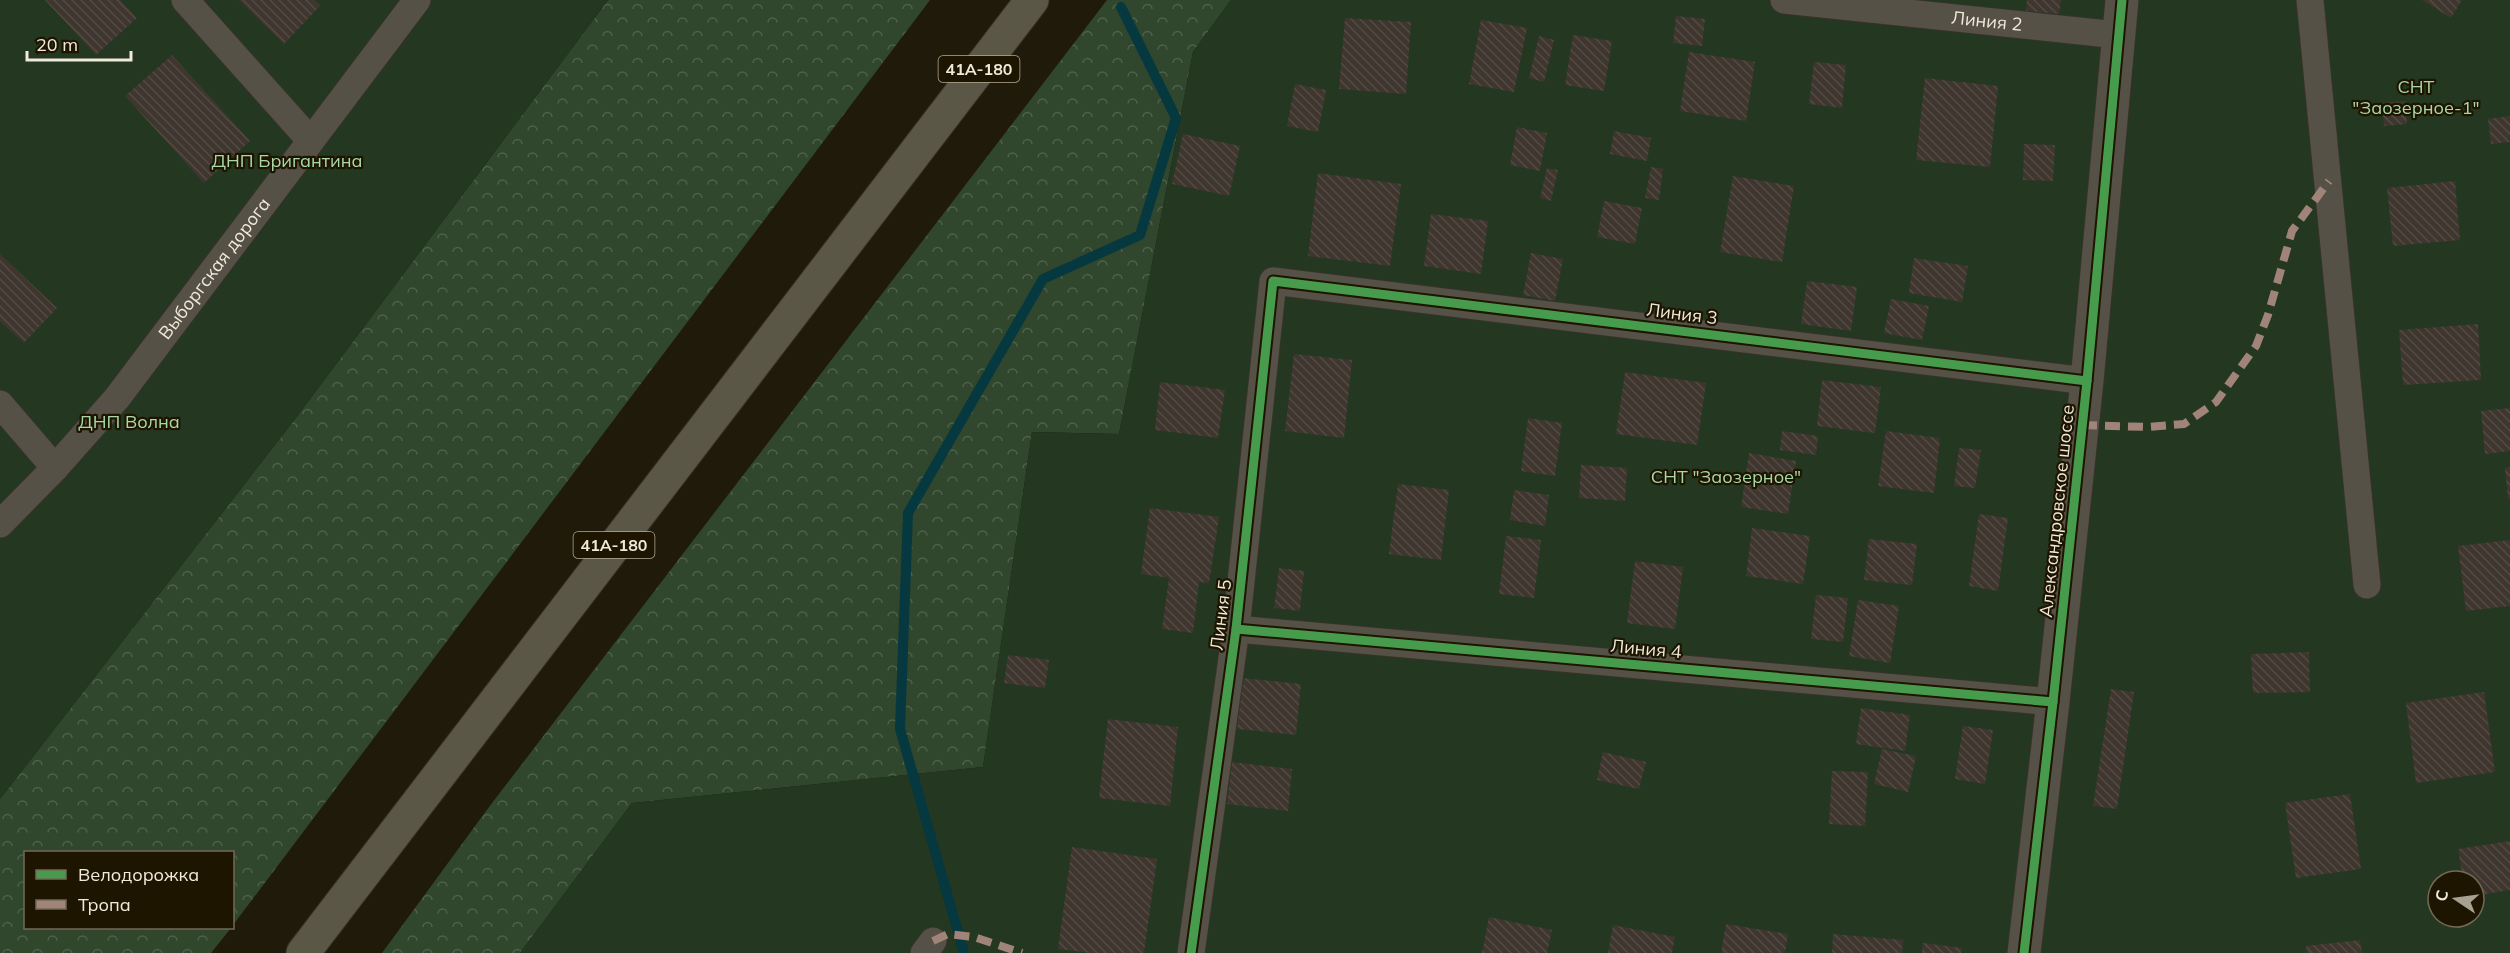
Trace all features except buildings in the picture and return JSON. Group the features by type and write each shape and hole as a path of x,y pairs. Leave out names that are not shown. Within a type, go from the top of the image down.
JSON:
{"main road":[{"name":"41А-180","path":"303,953 1032,0"}],"street":[{"path":"185,0 310,140"},
{"name":"Выборгская дорога","path":"0,524 55,468 117,398 417,0"},
{"name":"Линия 2","path":"1784,0 2118,35"},
{"name":"Александровское шоссе","path":"2024,953 2054,702 2087,381 2122,0"},
{"path":"2310,0 2367,585"},
{"name":"Линия 3","path":"1273,281 2087,381"},
{"name":"Линия 5","path":"1191,953 1236,629 1273,281"},
{"path":"0,405 55,468"},
{"name":"Линия 4","path":"1236,629 2054,702"}],"green space":[{"path":"0,0 608,0 295,419 0,799"},
{"path":"608,0 930,0 234,924 234,851 24,851 24,929 230,929 211,953 0,953 0,799 295,419"},
{"path":"1107,0 1231,0 1193,52 1119,434 1032,432 983,767 632,803 520,953 382,953 489,807"},
{"name":"СНТ \"Заозерное\"","path":"1231,0 2510,0 2510,953 520,953 632,803 983,767 1032,432 1119,434 1193,52"}],"waterway":[{"path":"964,953 900,729 908,513 1043,279 1140,235 1176,118 1121,7"}],"marked path":[{"path":"2082,425 2148,427 2184,424 2216,402 2256,346 2268,315 2292,231 2329,181"},
{"path":"933,941 948,934 974,937 1022,953"}],"cycle path":[{"path":"2024,953 2087,381 2122,0"},
{"path":"1191,953 1236,629 1273,281 2087,381"},
{"path":"1236,629 2053,702"}],"park label":[{"name":"СНТ \"Заозерное-1\"","path":"2416,97"},
{"name":"ДНП Бригантина","path":"287,161"},
{"name":"ДНП Волна","path":"129,422"}]}
